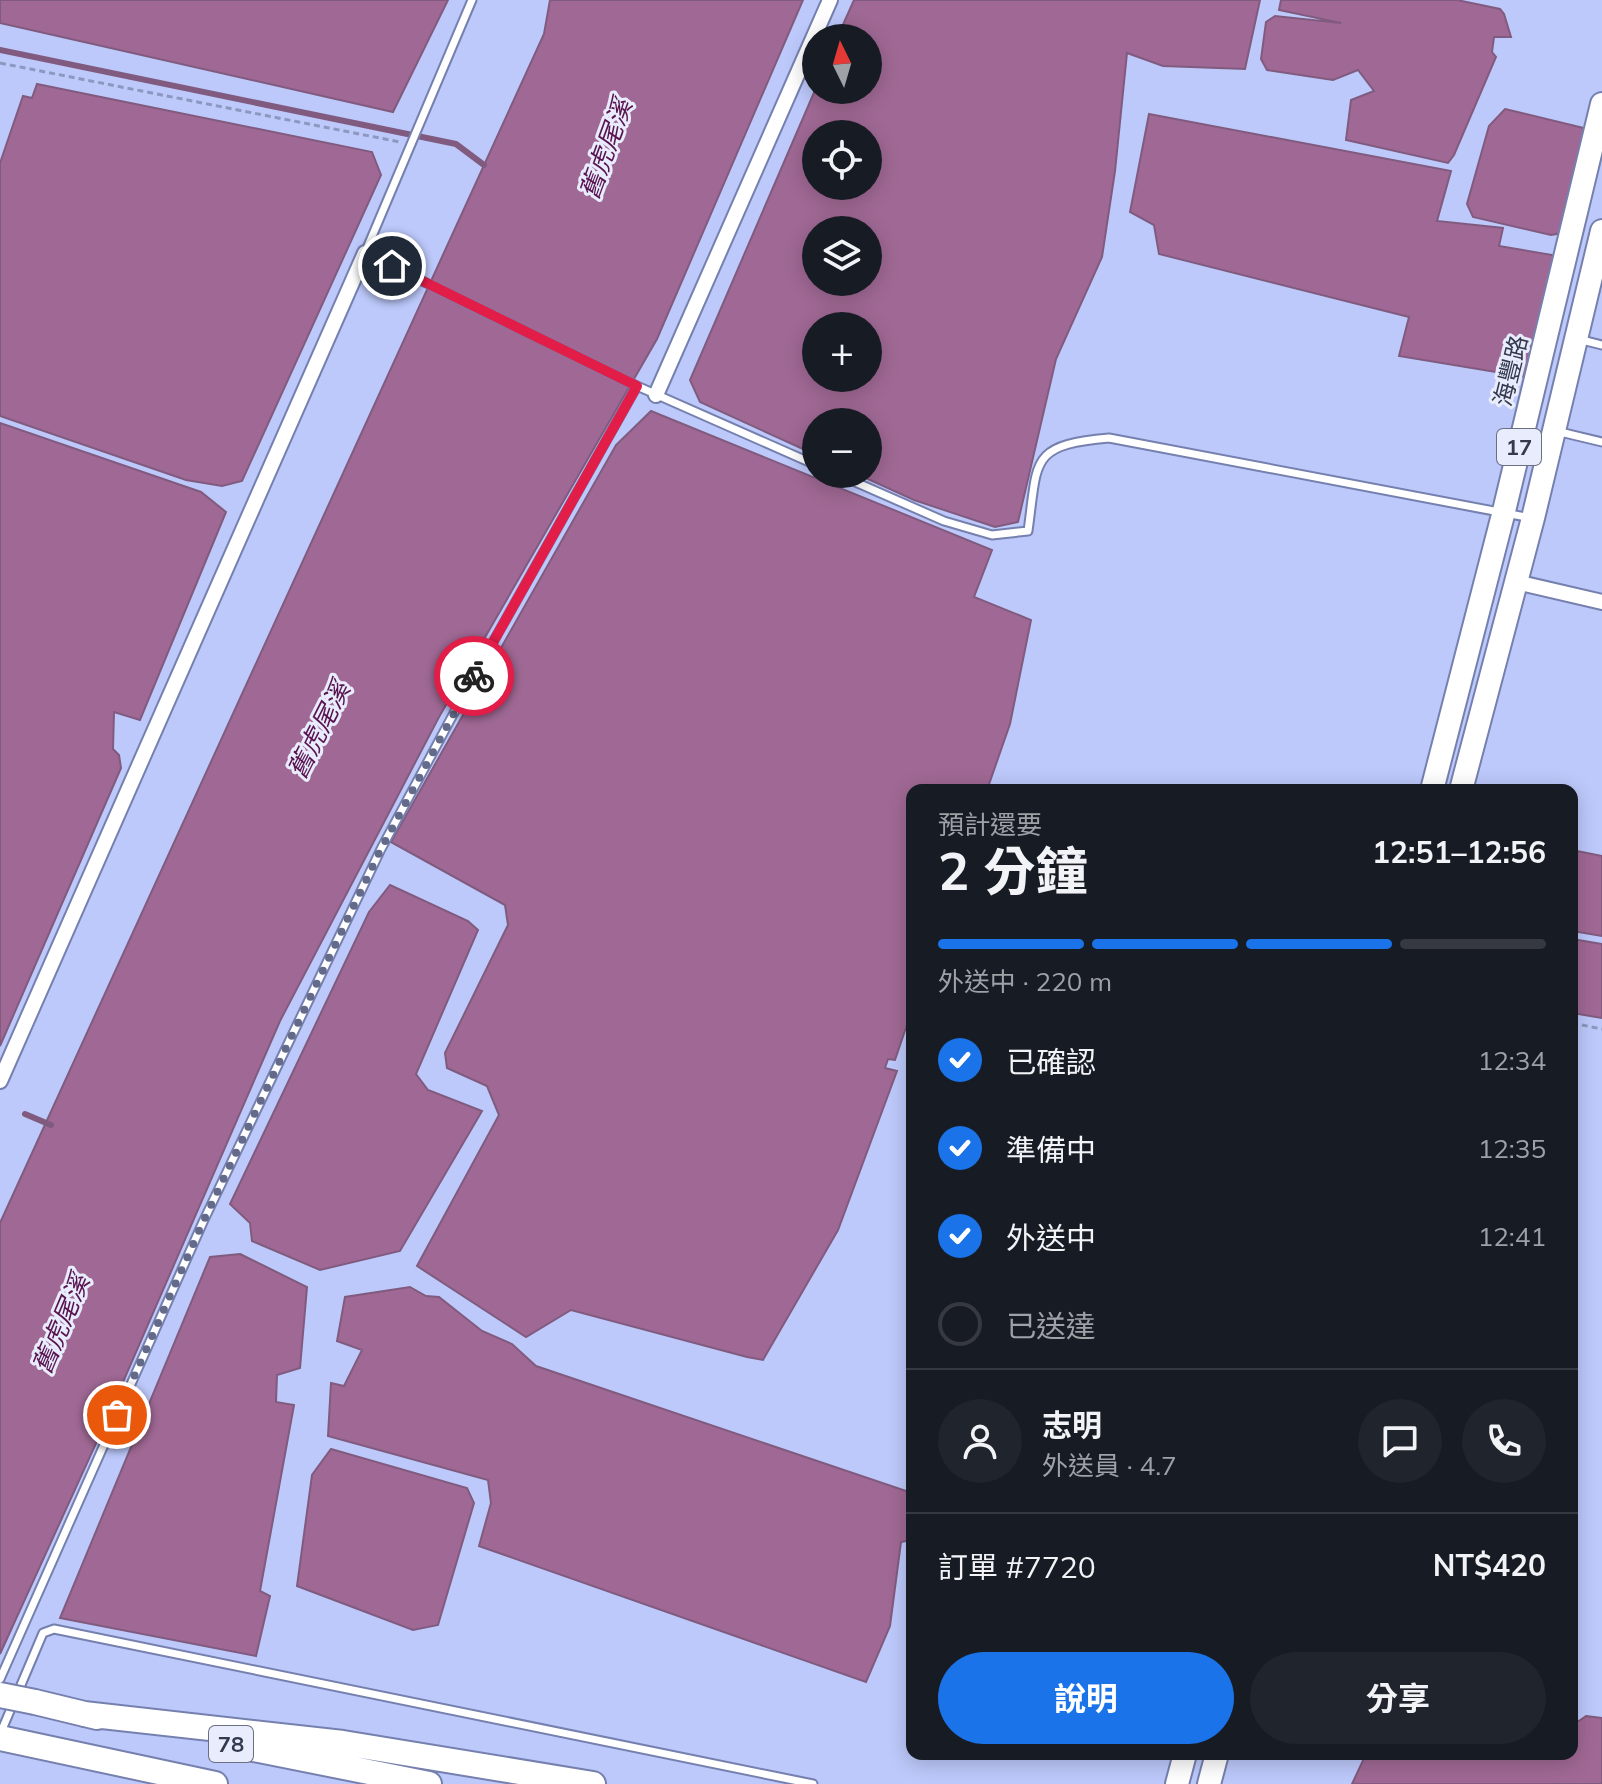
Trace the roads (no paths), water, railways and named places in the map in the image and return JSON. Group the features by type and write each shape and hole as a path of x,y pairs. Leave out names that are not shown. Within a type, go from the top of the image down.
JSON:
{"highway":[{"name":"78","path":"0,1695 429,1784"},
{"path":"84,1714 343,1743 593,1784"},
{"name":"78","path":"8,1738 215,1784"},
{"path":"90,1757 161,1784"}],"main road":[{"name":"海豐路","path":"1434,784 1504,511 1602,104"},
{"name":"17","path":"1463,784 1533,518 1602,231"},
{"path":"1177,1784 1183,1760"},
{"path":"1209,1784 1215,1760"}],"street":[{"path":"656,395 830,0"},
{"path":"0,1081 365,253"},
{"path":"1516,582 1602,602"}],"lane":[{"path":"472,0 365,253 656,395 802,459"},
{"path":"1576,339 1602,345"},
{"path":"0,1679 203,1222 381,849 470,683 637,386"},
{"path":"1554,431 1602,442"},
{"path":"869,488 944,521 992,535 1028,531 1037,468 1050,450 1075,441 1109,438 1533,518"},
{"path":"8,1738 43,1633 54,1629 813,1784"}],"water":[{"path":"0,0 448,0 393,112 0,23"},
{"name":"舊虎尾溪","path":"550,0 803,0 657,339 439,717 280,1021 103,1428 0,1654 0,1223 544,34"},
{"path":"854,0 1260,0 1245,69 1163,66 1127,53 1115,171 1102,257 1056,359 1018,522 995,527 914,500 882,485 882,408 802,408 802,449 700,402 690,380 802,120 802,200 882,200 882,120 802,120 809,104 882,104 882,24 843,24"},
{"path":"1281,0 1457,0 1500,9 1511,37 1494,37 1492,52 1496,57 1448,163 1346,140 1351,100 1374,91 1358,70 1333,80 1267,70 1261,59 1266,22 1275,16 1341,23 1279,10"},
{"path":"37,84 372,152 381,175 242,481 222,486 186,480 0,416 0,163 23,96 32,98"},
{"path":"1505,109 1596,131 1568,232 1551,235 1473,217 1467,204 1489,126"},
{"path":"1149,114 1451,171 1437,221 1503,228 1499,246 1558,256 1526,377 1399,356 1409,317 1159,254 1154,225 1130,212"},
{"path":"651,411 802,473 802,488 840,488 992,550 974,597 1031,620 1010,724 989,784 906,784 906,1028 895,1060 888,1059 885,1068 897,1071 838,1230 763,1360 571,1310 526,1337 417,1266 499,1115 487,1086 447,1068 445,1053 508,925 505,905 391,842 616,445"},
{"path":"0,423 201,492 226,512 140,720 114,712 113,749 119,755 121,768 0,1046"},
{"path":"1578,851 1602,856 1602,936 1578,932"},
{"path":"390,885 468,921 478,930 416,1074 428,1090 482,1111 400,1251 320,1270 252,1241 250,1223 230,1204 369,912"},
{"path":"1578,940 1602,944 1602,1018 1578,1014"},
{"path":"240,1254 307,1287 300,1368 277,1375 276,1402 294,1405 260,1591 270,1596 256,1656 60,1618 210,1257"},
{"path":"410,1287 426,1296 439,1297 482,1331 512,1344 536,1366 906,1491 906,1541 901,1542 890,1626 866,1682 479,1546 491,1503 488,1480 328,1436 331,1383 344,1386 362,1350 337,1341 345,1297"},
{"path":"331,1449 467,1488 474,1503 438,1625 413,1630 297,1586 312,1475"},
{"path":"1586,1716 1602,1718 1602,1784 1352,1784 1363,1760 1578,1760 1579,1721"}],"waterway":[{"path":"0,50 456,144 484,165"},
{"path":"25,1114 51,1125"}]}
